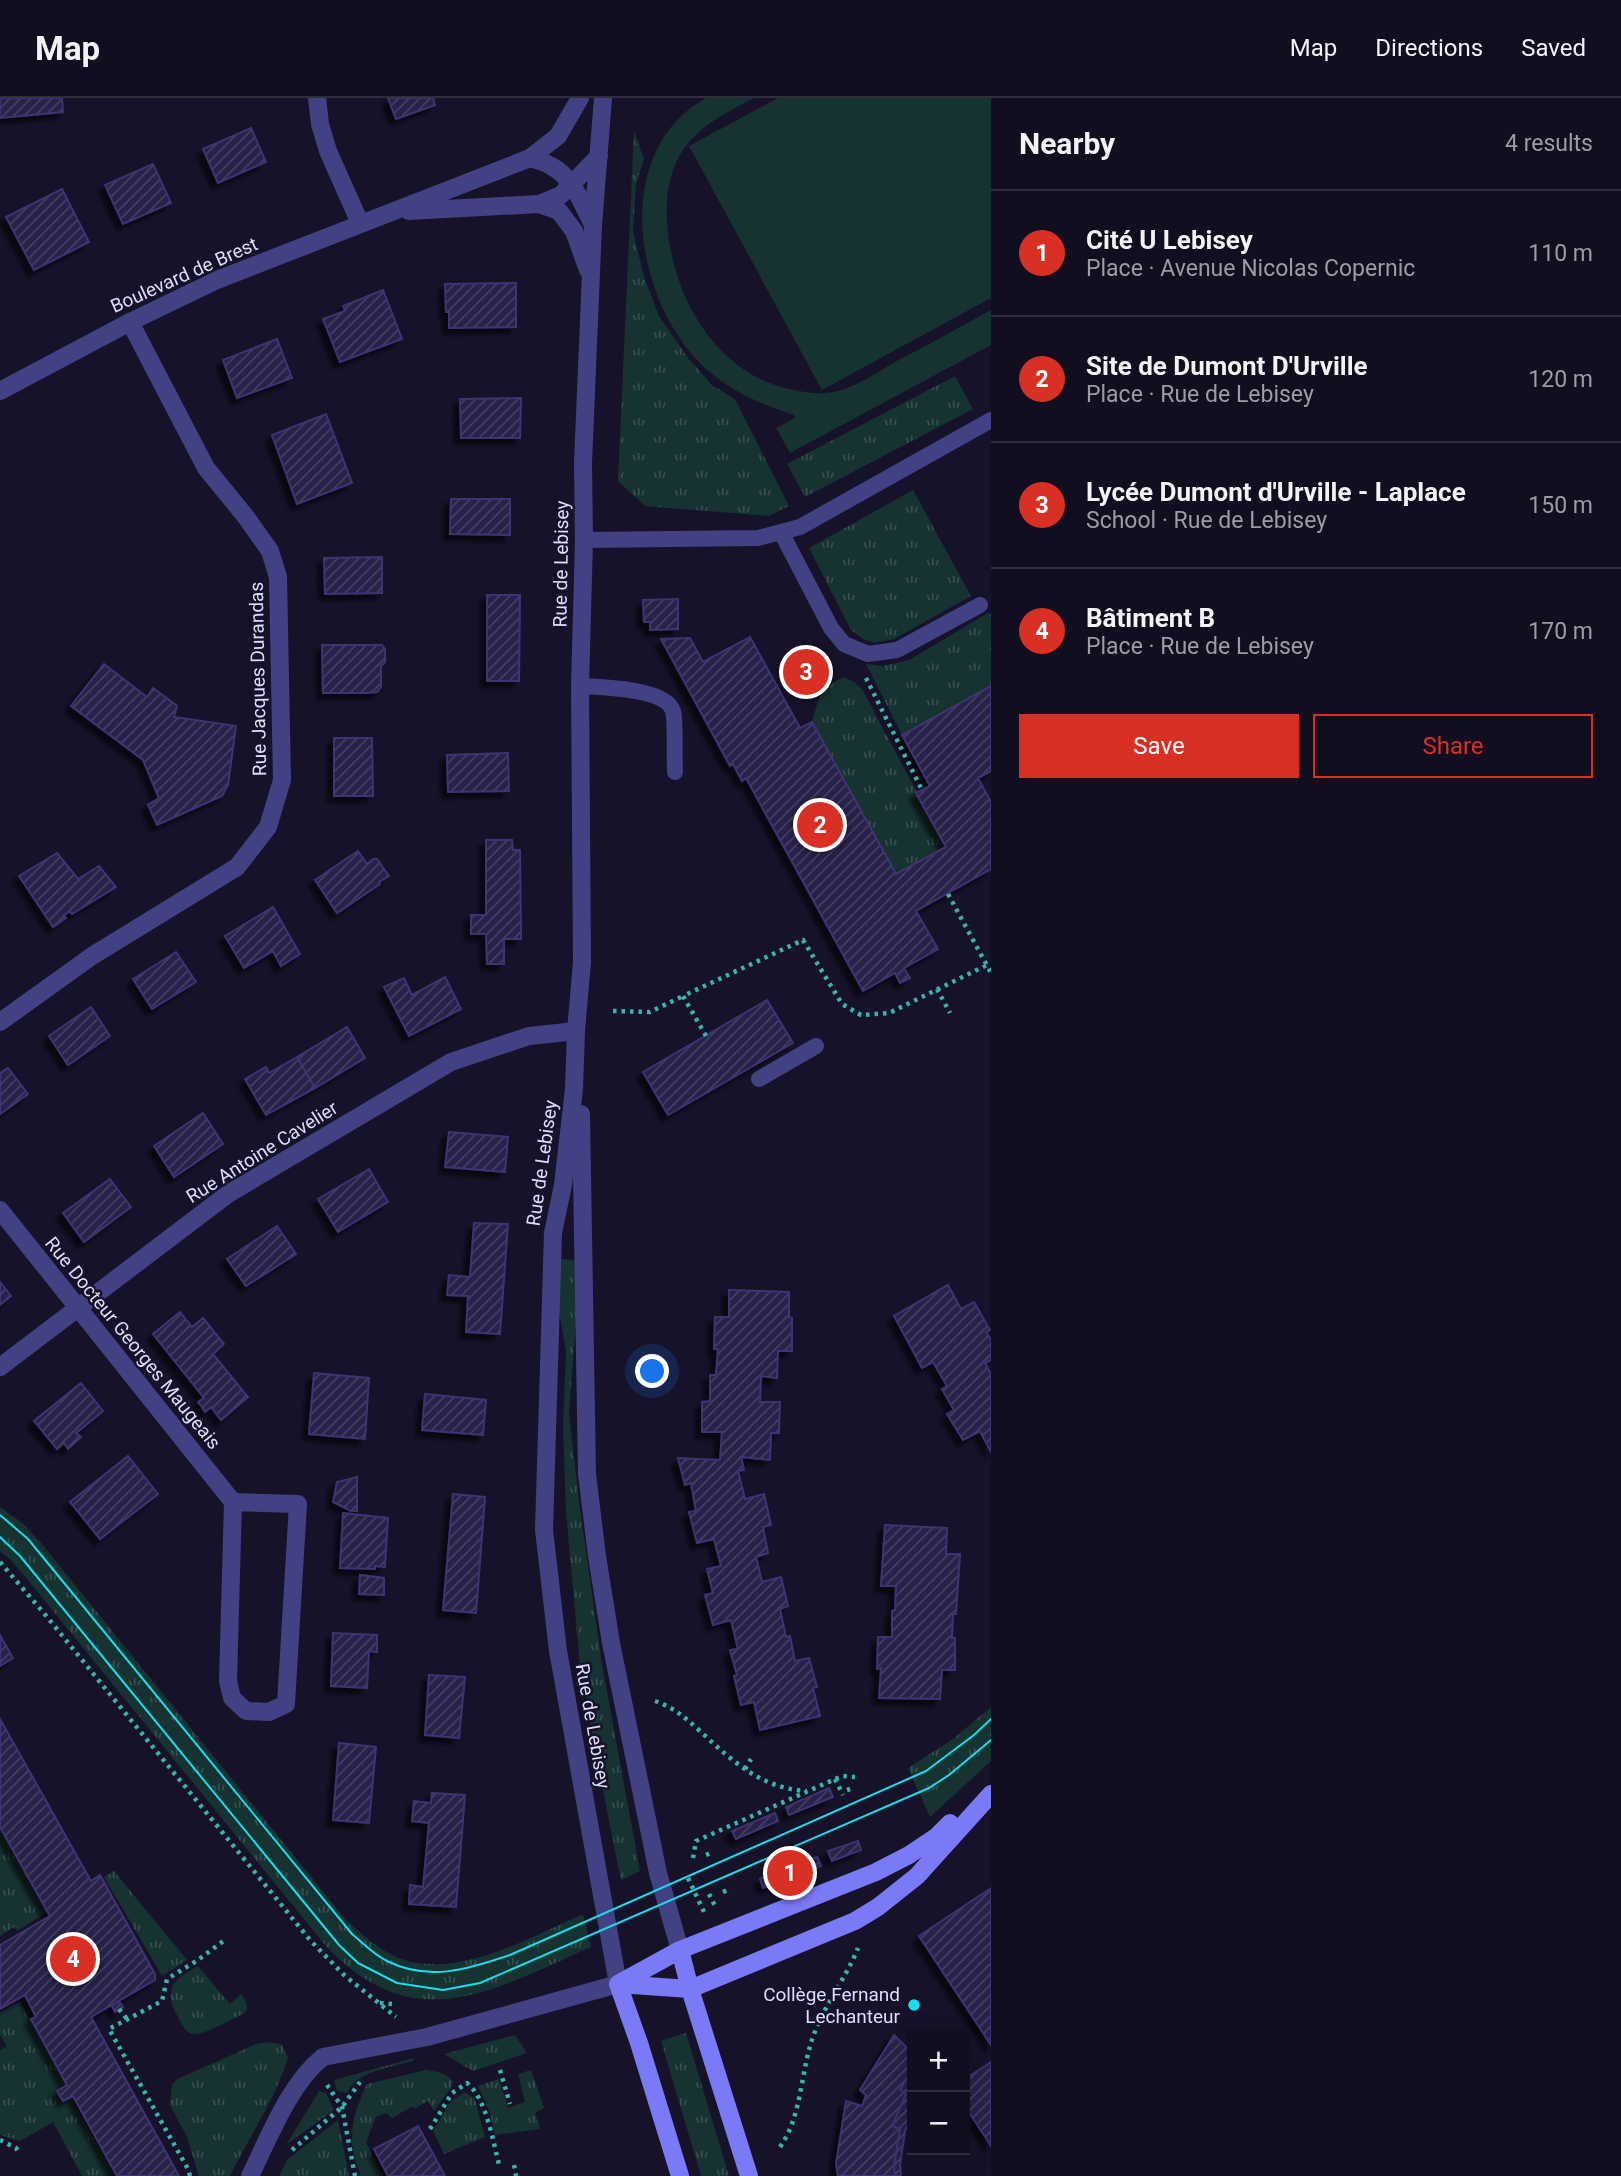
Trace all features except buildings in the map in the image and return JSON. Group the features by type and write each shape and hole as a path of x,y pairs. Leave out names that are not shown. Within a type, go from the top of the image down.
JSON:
{"main road":[{"path":"618,1984 680,1951 877,1872 927,1843 963,1810 991,1793"},
{"path":"618,1984 690,1989 832,1932 878,1908 917,1875 991,1793"},
{"name":"Rue de Lebisey","path":"680,1951 748,2176"},
{"path":"618,1984 680,2176"}],"street":[{"path":"317,98 320,124 328,150 360,223"},
{"name":"Boulevard de Brest","path":"0,391 130,321 217,280 530,158 558,136 580,98"},
{"name":"Rue de Lebisey","path":"603,98 593,225 583,463 580,686 582,962 574,1089 563,1185 553,1233 544,1530 558,1651 618,1984"},
{"name":"Boulevard de Brest","path":"391,212 539,204 561,195 600,156"},
{"path":"530,158 554,167 577,191 593,225"},
{"path":"539,204 559,211 574,231 591,279"},
{"name":"Rue Jacques Durandas","path":"0,1022 92,956 237,867 268,827 282,780 278,576 270,551 206,468 130,321"},
{"name":"Rue de Lebisey","path":"576,1031 580,1090 587,1474 611,1643 658,1873 680,1951"},
{"name":"Rue Antoine Cavelier","path":"0,1367 228,1194 451,1062 529,1036 576,1031"},
{"name":"Rue Docteur Georges Maugeais","path":"0,1210 233,1502"},
{"path":"233,1502 298,1504 286,1704 269,1712 246,1711 232,1698 228,1681 233,1502"},
{"path":"250,2176 283,2111 310,2068 323,2057 427,2037 618,1984"}],"lane":[{"path":"584,540 758,538 800,527 991,421"},
{"path":"781,532 831,628 844,644 868,653 897,650 980,605"},
{"path":"580,686 625,689 665,699 673,710 675,772"},
{"path":"759,1079 816,1046"}],"path":[{"path":"850,646 922,790"},
{"path":"948,894 991,973"},
{"path":"613,1011 650,1012 803,940 842,1004 861,1015 888,1013 986,965"},
{"path":"937,989 950,1013"},
{"path":"683,996 706,1036"},
{"path":"0,1562 310,1940 344,1975 427,2037"},
{"path":"655,1701 673,1707 728,1757 763,1781 792,1790 808,1791"},
{"path":"745,1769 751,1759"},
{"path":"693,1858 696,1841 842,1776 856,1777"},
{"path":"835,1779 847,1791"},
{"path":"706,1855 713,1852"},
{"path":"723,1892 730,1889"},
{"path":"709,1895 715,1906"},
{"path":"190,2176 109,2029 162,2001 167,1979 226,1939"},
{"path":"780,2147 788,2136 796,2114 813,2035 859,1944"},
{"path":"378,2003 393,2004"},
{"path":"119,2009 127,2020"},
{"path":"310,2068 327,2085 342,2108 355,2176"},
{"path":"500,2070 510,2104"},
{"path":"282,2159 342,2108 360,2082"},
{"path":"430,2129 452,2093 467,2083 473,2088 485,2113 500,2168"},
{"path":"0,2140 16,2148 19,2153"},
{"path":"514,2165 516,2176"}],"green space":[{"path":"706,98 754,98 713,121 695,136 680,155 670,179 667,221 670,249 678,277 688,303 721,350 742,368 766,382 794,390 822,393 835,392 861,382 991,310 991,345 790,453 776,428 795,418 794,415 747,396 705,368 681,340 662,306 649,268 642,228 644,190 655,154 675,122"},
{"path":"778,98 991,98 991,298 822,390 689,146"},
{"path":"634,131 644,159 636,184 633,231 644,277 659,316 688,358 712,385 735,399 789,506 769,516 645,506 618,481"},
{"path":"955,376 973,409 805,497 787,464"},
{"path":"913,490 971,596 894,639 875,643 863,639 851,630 809,548"},
{"path":"988,613 991,614 991,686 902,735 866,664 883,666 909,660"},
{"path":"844,677 862,689 946,847 896,874 812,722 821,694"},
{"path":"561,1259 578,1261 569,1414 602,1664 640,1871 621,1880 580,1666 566,1512 563,1426 566,1352 557,1299"},
{"path":"0,1507 21,1522 41,1543 347,1921 375,1944 408,1961 433,1964 459,1962 512,1946 583,1914 591,1947 520,1979 486,1991 454,1998 422,1999 390,1992 358,1974 325,1945 32,1585 0,1551"},
{"path":"991,1707 991,1761 930,1817 908,1768 953,1739"},
{"path":"0,1830 47,1912 17,1931 14,1927 0,1936"},
{"path":"114,1871 187,1960 162,1976 104,1877"},
{"path":"198,1966 230,2004 241,1994 247,2004 247,2010 210,2030 192,2034 180,2022 173,2008 171,1993 176,1981"},
{"path":"20,2001 65,2084 55,2091 62,2103 71,2098 115,2176 82,2176 53,2122 20,2141 0,2135 0,2050 7,2046 0,2035 0,2012"},
{"path":"686,2033 729,2176 701,2176 661,2041"},
{"path":"515,2035 527,2053 473,2071 444,2054"},
{"path":"270,2042 282,2045 288,2058 261,2118 230,2176 199,2176 187,2137 170,2105 172,2085 177,2079 256,2044"},
{"path":"414,2058 413,2061 366,2075 347,2093 337,2091 334,2080"},
{"path":"426,2070 448,2076 453,2082 450,2089 434,2111 428,2101 392,2118 386,2113 376,2117 366,2142 383,2176 361,2176 353,2151 352,2129 367,2084"},
{"path":"531,2070 544,2108 535,2113 540,2129 495,2135 490,2113 478,2086 499,2079 508,2108 525,2102 518,2074"},
{"path":"319,2091 326,2093 334,2110 286,2145"},
{"path":"465,2092 474,2098 485,2137 444,2154 433,2131 451,2101"},
{"path":"338,2120 349,2176 279,2176 287,2160"}],"tram line":[{"path":"0,1515 28,1539 352,1934 382,1958 418,1971 464,1969 510,1955 926,1771 991,1719"},
{"path":"0,1537 20,1556 339,1945 358,1963 397,1983 443,1990 480,1983 929,1788 991,1740"}],"place":[{"name":"Lycée Dumont d'Urville - Laplace","path":"806,672"},
{"name":"Site de Dumont D'Urville","path":"820,825"},
{"name":"Cité U Lebisey","path":"790,1873"},
{"name":"Bâtiment B","path":"73,1959"},
{"name":"Collège Fernand Lechanteur","path":"914,2005"}]}
